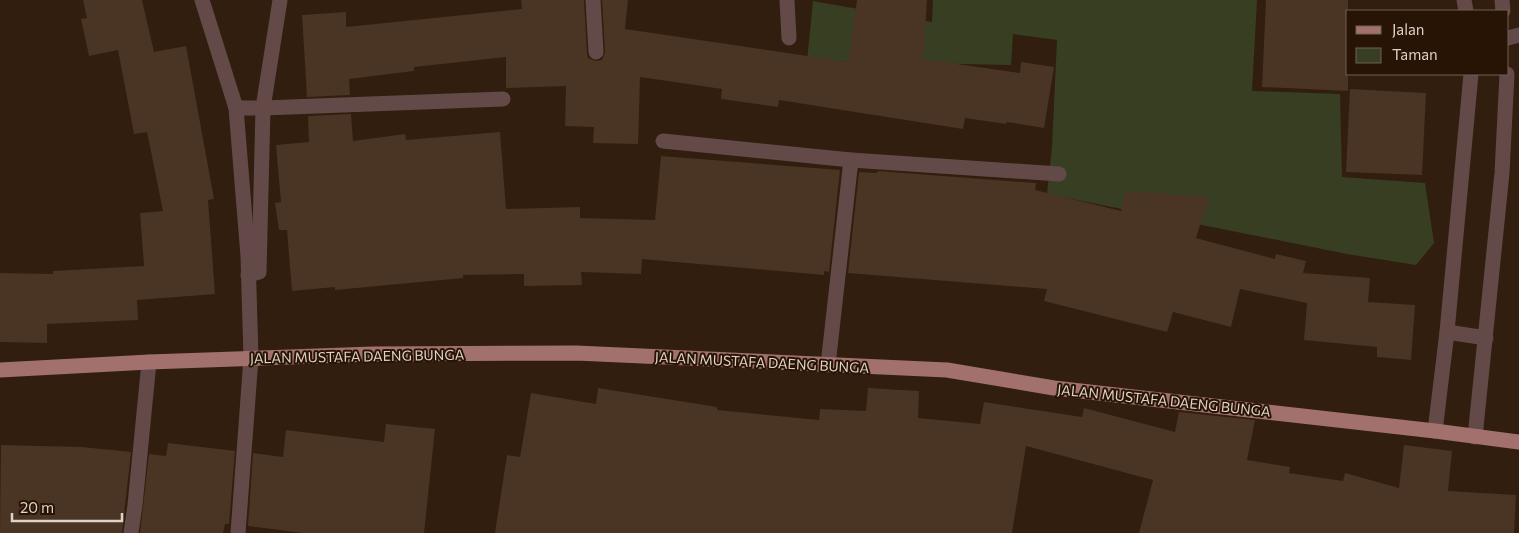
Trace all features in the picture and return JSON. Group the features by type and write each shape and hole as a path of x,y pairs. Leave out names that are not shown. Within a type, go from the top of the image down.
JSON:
{"main road":[{"name":"JALAN MUSTAFA DAENG BUNGA","path":"0,370 149,362 373,354 576,353 947,370 1054,388 1519,442"}],"street":[{"path":"202,0 236,108 248,275 252,358 238,533"},
{"path":"248,275 259,272 263,108 280,0"},
{"path":"593,0 596,52"},
{"path":"787,0 789,38"},
{"path":"1435,431 1447,332 1471,75"},
{"path":"1476,437 1502,173 1507,75"},
{"path":"236,108 503,99"},
{"path":"663,141 851,160 1059,174"},
{"path":"828,365 851,160"},
{"path":"1447,332 1486,338"},
{"path":"131,533 149,362"}],"green space":[{"path":"933,0 1257,0 1252,91 1340,94 1342,177 1425,183 1434,243 1416,265 1347,254 1047,194 1052,147 1057,40 1013,34 1011,65 807,61 813,1 932,22"}],"building":[{"path":"83,0 142,0 154,52 186,46 214,199 208,200 215,294 137,300 138,320 47,324 47,343 0,342 0,273 53,274 53,271 144,266 140,213 163,211 147,132 134,134 118,50 89,56 81,19 87,18"},
{"path":"521,0 584,0 587,53 588,58 596,61 602,60 605,52 602,0 628,0 625,29 848,62 857,0 927,0 923,59 1020,73 1021,62 1054,67 1044,128 965,118 963,129 779,100 778,107 721,99 722,89 640,77 638,144 593,143 594,127 565,126 566,86 506,88 506,57 414,67 414,71 349,79 350,95 307,97 302,15 346,12 346,27 522,9"},
{"path":"1266,0 1348,0 1348,10 1346,10 1346,75 1348,75 1348,91 1262,87"},
{"path":"1350,89 1426,93 1422,175 1346,172"},
{"path":"351,114 353,141 405,134 406,140 500,132 506,209 580,207 580,218 655,220 661,156 840,170 829,272 824,271 824,275 642,259 641,274 581,272 582,285 524,286 524,274 463,275 463,278 335,290 335,287 292,291 287,230 279,230 275,203 281,202 276,145 309,142 308,116"},
{"path":"878,171 1036,183 1035,190 1121,211 1125,191 1209,197 1196,238 1275,259 1276,254 1306,261 1303,273 1370,278 1368,302 1415,305 1411,360 1377,357 1377,347 1304,340 1307,303 1240,289 1231,327 1173,312 1167,332 1044,301 1047,289 848,273 859,172 877,173"},
{"path":"598,388 717,407 717,410 819,420 820,409 866,411 868,388 919,391 918,418 980,424 984,402 1082,417 1084,408 1175,432 1179,412 1255,420 1247,460 1290,467 1289,473 1343,481 1345,473 1399,488 1404,445 1452,451 1448,491 1516,495 1514,533 1139,533 1153,480 1026,446 1012,533 495,533 507,455 520,457 531,393 596,404"},
{"path":"386,424 435,429 424,533 303,533 248,526 253,453 283,457 286,430 384,442"},
{"path":"168,443 235,451 229,524 225,524 223,533 140,533 149,454 166,456"},
{"path":"1,445 82,447 131,452 122,533 0,533"}]}
